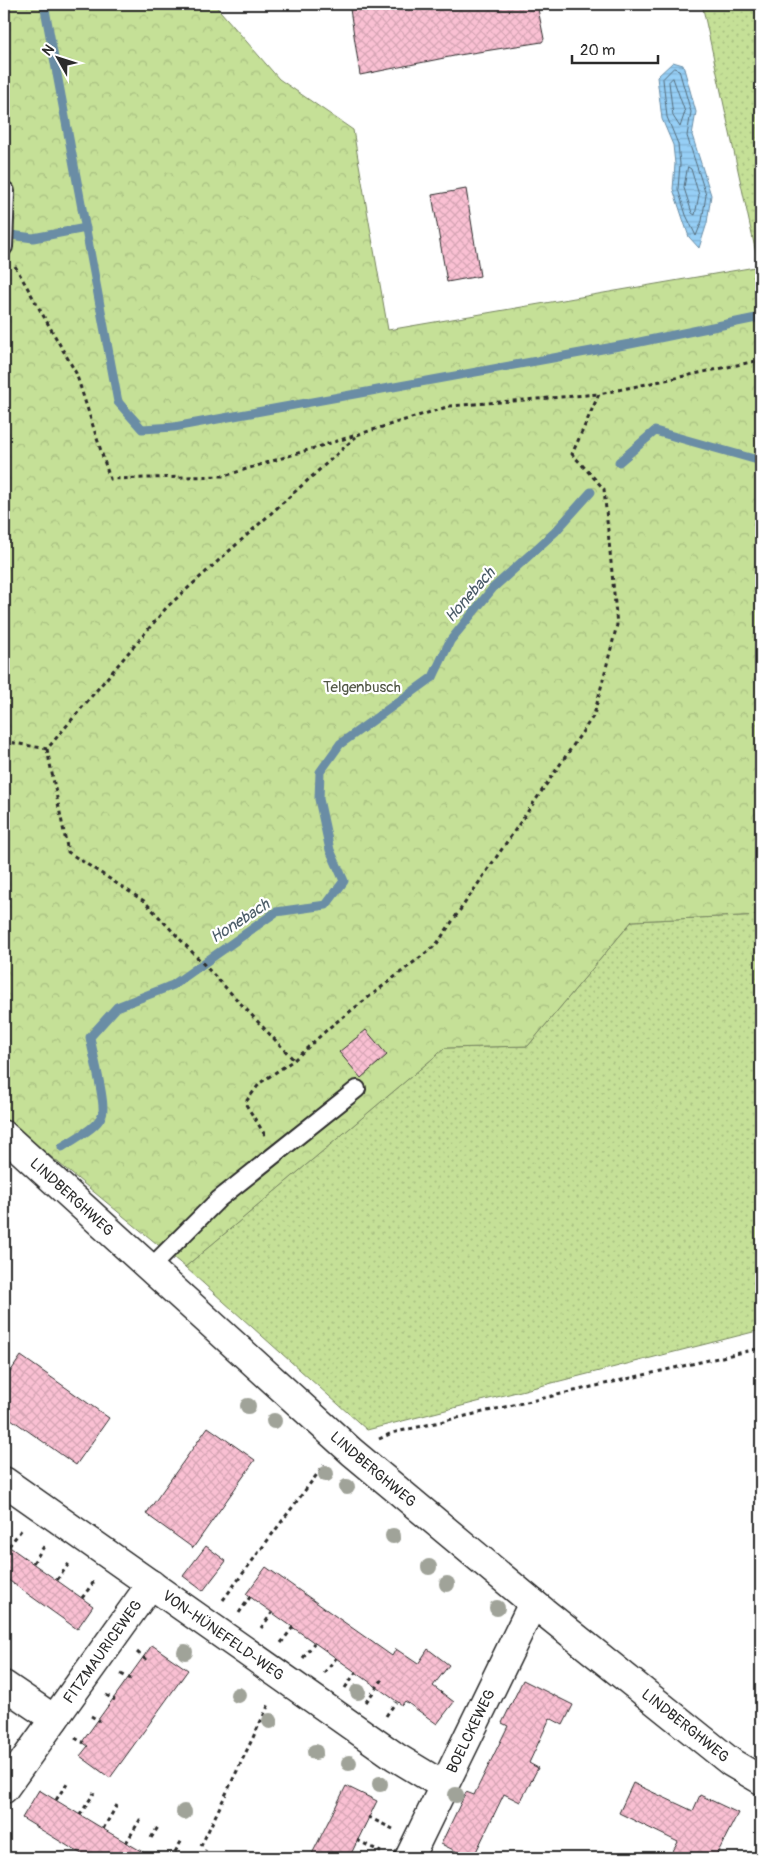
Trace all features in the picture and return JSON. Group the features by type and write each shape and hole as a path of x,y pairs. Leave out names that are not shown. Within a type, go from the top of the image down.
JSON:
{"street":[{"name":"LINDBERGHWEG","path":"4,1135 347,1447 533,1603 732,1763 761,1780"},
{"name":"VON-HÜNEFELD-WEG","path":"4,1481 396,1757 444,1786"},
{"name":"FITZMAURICEWEG","path":"4,1789 151,1584"},
{"name":"BOELCKEWEG","path":"398,1856 444,1786 533,1603"},
{"name":"FITZMAURICEWEG","path":"4,1685 54,1718"}],"lane":[{"path":"4,246 6,191"},
{"path":"151,1267 219,1199 357,1089"}],"path":[{"path":"4,246 76,373 110,479 224,476 450,406 599,394 761,360"},
{"path":"276,1153 245,1103 260,1083 294,1060 330,1028 436,944 594,715 617,625 604,489 572,454 599,394"},
{"path":"47,749 167,607 358,434"},
{"path":"4,741 47,749"},
{"path":"47,749 68,852 144,902 294,1060"},
{"path":"206,1623 347,1447 392,1433 761,1348"},
{"path":"201,1846 282,1676"},
{"path":"56,1800 69,1780"},
{"path":"80,1815 94,1793"},
{"path":"103,1829 117,1805"},
{"path":"126,1843 141,1818"},
{"path":"152,1838 158,1827"},
{"path":"175,1852 182,1840"},
{"path":"357,1840 398,1856"},
{"path":"202,1858 206,1850"}],"green space":[{"name":"Telgenbusch","path":"4,4 214,4 279,79 353,130 388,330 761,266 761,915 632,921 528,1046 445,1048 185,1267 4,1118"},
{"path":"702,4 761,4 761,266 759,267"},
{"path":"761,915 761,1330 367,1430 185,1267 445,1048 528,1046 632,921"}],"water":[{"path":"673,62 683,65 696,112 692,135 711,195 707,223 699,248 689,237 673,189 675,164 673,145 662,119 657,77"}],"building":[{"path":"382,4 537,4 544,39 542,42 459,55 360,75 350,9"},
{"path":"466,189 480,276 447,282 432,195"},
{"path":"366,1030 387,1055 361,1078 339,1052"},
{"path":"21,1356 109,1418 76,1465 4,1414 4,1381"},
{"path":"208,1427 255,1460 193,1548 146,1514"},
{"path":"4,1543 93,1606 77,1629 4,1577"},
{"path":"206,1546 226,1561 203,1591 183,1576"},
{"path":"266,1567 392,1656 396,1649 418,1664 428,1649 449,1665 433,1686 454,1702 437,1724 405,1701 402,1705 246,1594"},
{"path":"152,1645 188,1670 110,1778 80,1756 88,1746 82,1742"},
{"path":"523,1680 573,1705 563,1725 550,1718 529,1763 538,1768 520,1802 504,1794 473,1858 470,1858 441,1844 466,1792 474,1795 508,1726 502,1723"},
{"path":"633,1783 693,1811 700,1795 738,1813 715,1858 669,1858 678,1842 619,1813"},
{"path":"346,1786 377,1801 349,1858 310,1858"},
{"path":"39,1790 153,1858 89,1858 71,1848 22,1818"}],"waterway":[{"path":"44,4 118,402 142,429 174,427 630,344 761,317"},
{"path":"4,234 33,238 86,228"},
{"name":"Honebach","path":"619,462 655,431 761,461"},
{"name":"Honebach","path":"62,1147 90,1129 102,1115 103,1101 90,1037 117,1007 173,985 276,912 326,905 344,881 330,850 319,799 320,772 340,744 433,677 450,641 493,588 555,532 591,492"}]}
